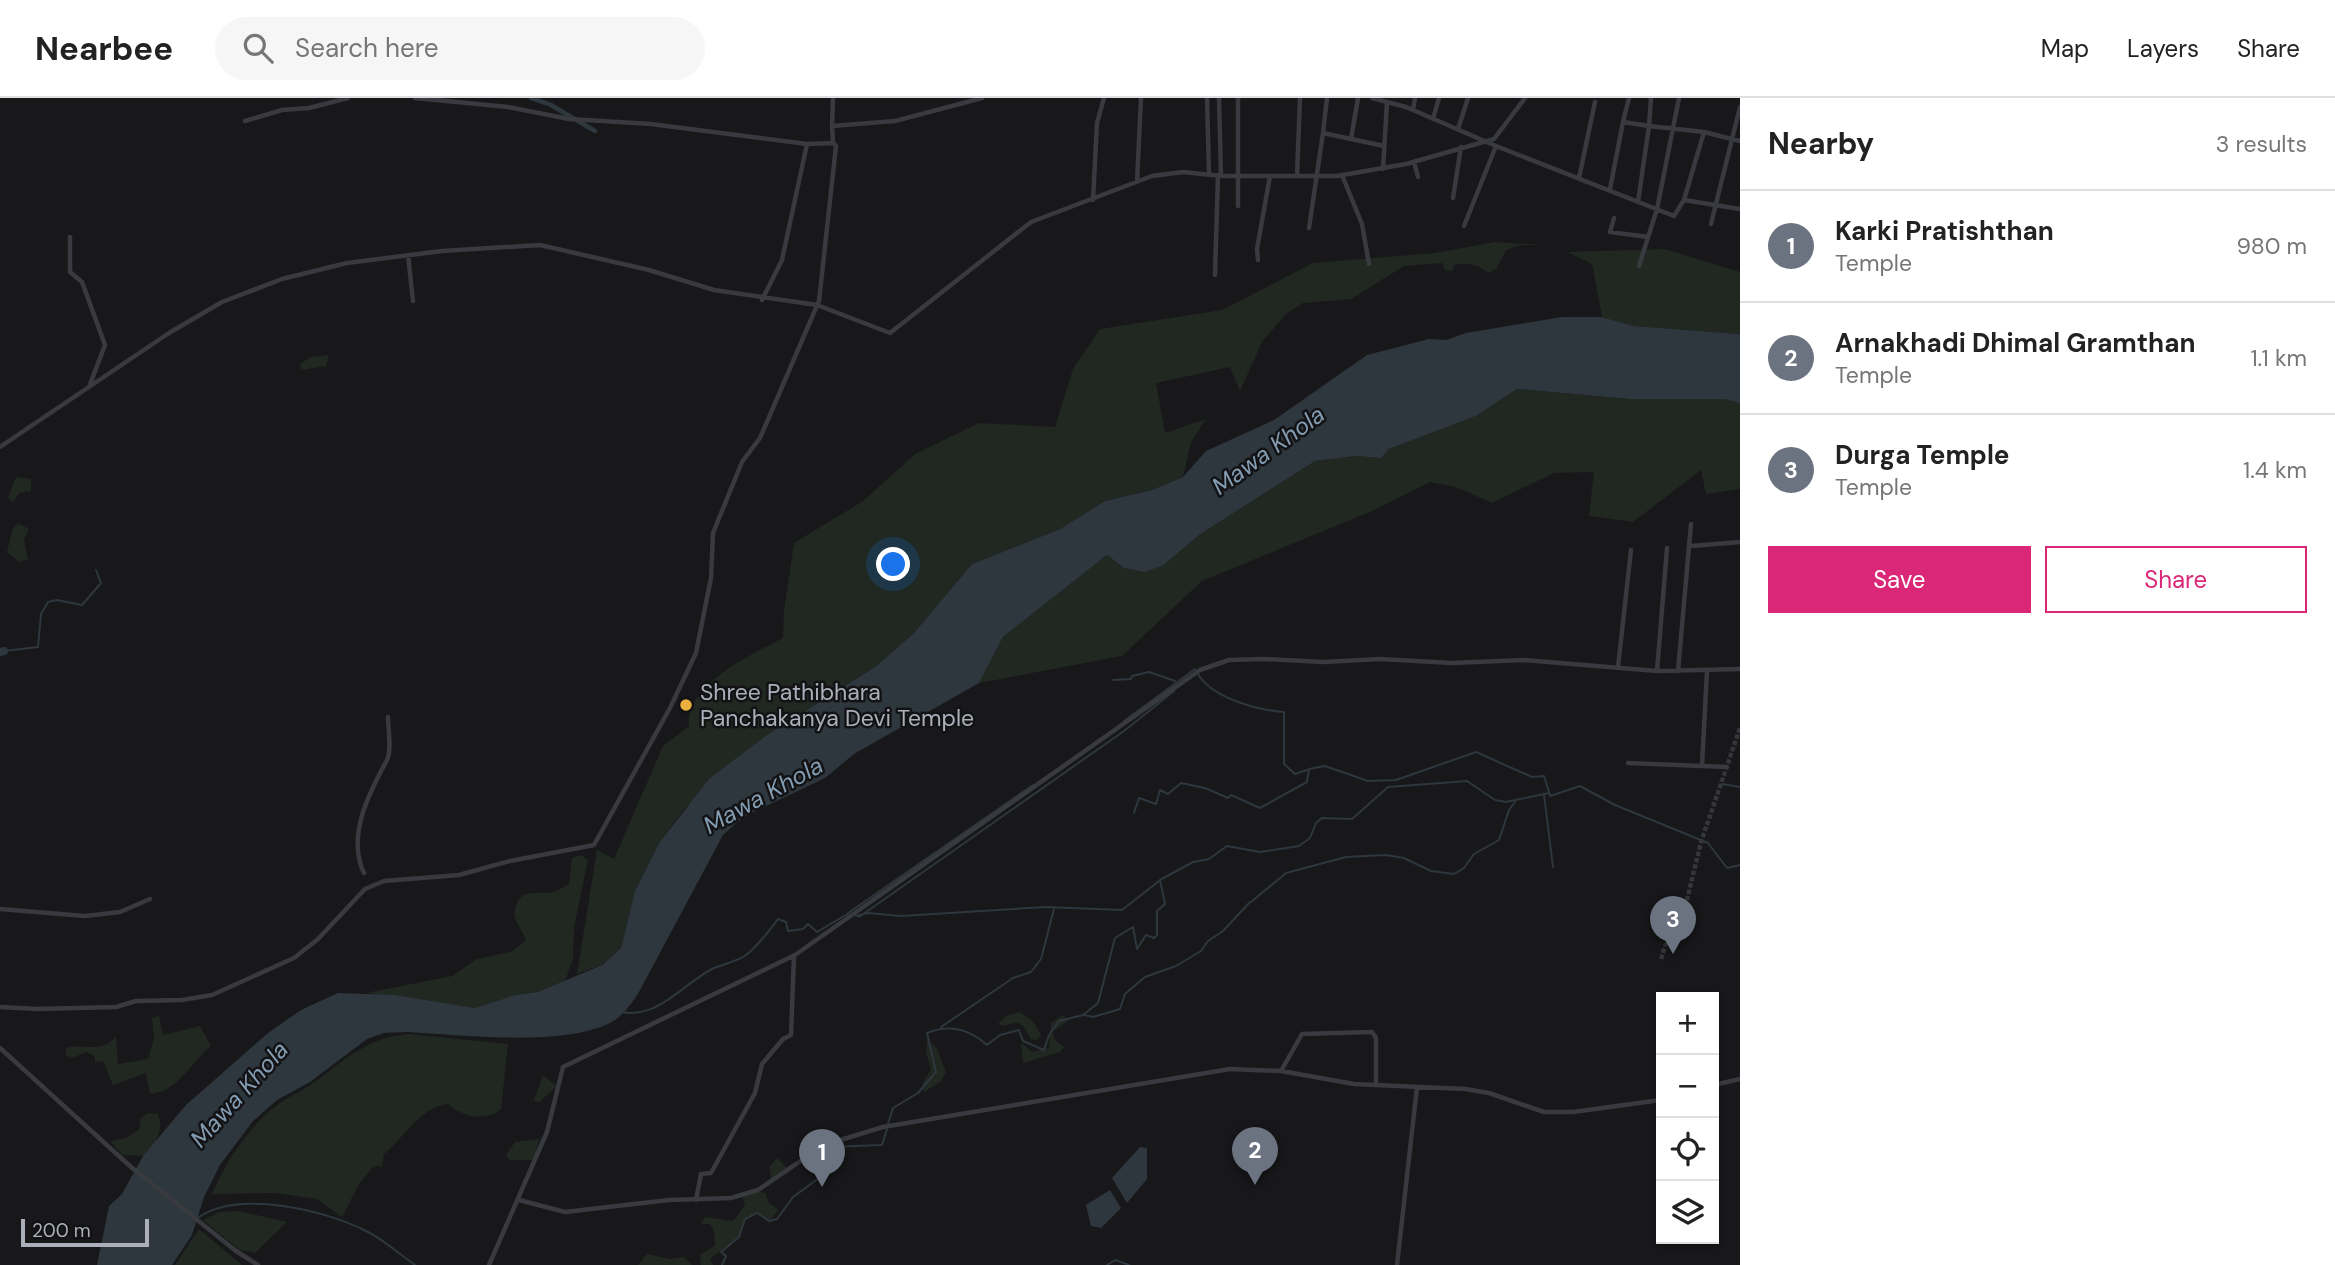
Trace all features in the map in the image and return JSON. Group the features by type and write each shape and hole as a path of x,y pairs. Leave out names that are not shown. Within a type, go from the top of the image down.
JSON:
{"street":[{"path":"245,121 282,110 309,108 348,98"},
{"path":"415,98 508,107 569,119 651,124 807,144 833,143"},
{"path":"0,1007 38,1010 116,1007 136,1001 182,1000 212,995 294,958 318,939 365,889 384,881 459,875 510,861 594,845 696,653 711,578 713,533 742,461 760,438 817,305 834,179 836,146 833,143 833,98"},
{"path":"832,126 895,121 966,100 982,98"},
{"path":"1093,200 1097,123 1104,98"},
{"path":"1137,182 1141,98"},
{"path":"1207,98 1209,174"},
{"path":"1214,275 1219,175 1219,98"},
{"path":"1238,98 1238,206"},
{"path":"1297,176 1300,98"},
{"path":"1310,228 1327,98"},
{"path":"1351,139 1359,98"},
{"path":"1372,98 1413,110 1496,146 1674,216 1684,200 1704,132"},
{"path":"1413,110 1415,98"},
{"path":"1433,119 1439,98"},
{"path":"1458,129 1468,98"},
{"path":"0,447 222,302 282,279 338,264 408,255 540,245 762,300 817,305 890,333 1031,222 1137,182 1182,172 1240,176 1317,176 1382,169 1488,141 1502,132 1525,98"},
{"path":"1610,189 1629,98"},
{"path":"1638,202 1651,98"},
{"path":"1639,266 1657,209 1679,98"},
{"path":"1382,169 1387,102"},
{"path":"1579,178 1595,102"},
{"path":"1711,224 1730,138 1740,107"},
{"path":"1623,122 1704,132 1740,141"},
{"path":"1323,133 1384,146"},
{"path":"762,300 782,260 807,144"},
{"path":"1464,226 1496,146"},
{"path":"1453,198 1461,147"},
{"path":"1414,162 1418,177"},
{"path":"1342,175 1362,223 1369,264"},
{"path":"1258,260 1257,249 1270,176"},
{"path":"1684,200 1740,209"},
{"path":"1614,218 1610,232 1647,237"},
{"path":"70,237 70,272 82,282 105,345 89,387"},
{"path":"408,255 413,300"},
{"path":"1678,671 1691,524"},
{"path":"1691,546 1740,542"},
{"path":"1657,671 1667,548"},
{"path":"1618,667 1631,550"},
{"path":"489,1265 548,1128 564,1067 794,955 1200,670 1219,662 1264,659 1324,662 1380,659 1452,663 1524,660 1657,671 1740,669"},
{"path":"1702,765 1707,671"},
{"path":"364,873 358,836 374,782 388,759 388,717"},
{"path":"1628,763 1727,767"},
{"path":"0,909 85,916 120,912 150,899"},
{"path":"696,1200 701,1174 711,1172 734,1131 755,1093 762,1064 783,1040 791,1035 794,955"},
{"path":"1281,1071 1301,1034 1372,1032 1376,1038 1376,1085"},
{"path":"0,1048 131,1167 236,1251 258,1265"},
{"path":"519,1200 565,1212 637,1203 731,1198 751,1192 824,1145 883,1127 1230,1069 1281,1071 1376,1085 1489,1093 1544,1112 1573,1112 1656,1101"},
{"path":"1719,1084 1740,1079"},
{"path":"1397,1265 1417,1087"}],"shaded area":[{"path":"1495,242 1543,245 1521,245 1506,250 1496,269 1489,273 1468,264 1454,265 1452,271 1445,270 1442,263 1404,266 1351,299 1303,303 1286,314 1262,342 1240,391 1230,367 1156,383 1165,433 1206,419 1191,442 1183,477 1152,490 1105,501 1060,529 972,564 913,634 875,667 767,735 685,808 659,843 635,891 621,948 601,965 577,974 597,850 614,859 663,746 689,726 690,711 709,684 755,652 783,638 784,611 794,543 863,501 915,454 979,423 1055,427 1073,369 1100,329 1222,310 1313,263 1435,253"},
{"path":"1665,249 1740,272 1740,334 1633,326 1602,317 1592,264 1567,252"},
{"path":"329,355 326,366 301,370 300,364 311,357"},
{"path":"1517,389 1630,399 1724,399 1740,403 1740,489 1706,494 1701,470 1633,522 1589,516 1594,472 1554,473 1492,503 1456,487 1430,482 1372,511 1202,581 1122,656 979,683 1003,637 1107,555 1124,568 1164,565 1199,535 1315,461 1356,456 1381,458 1389,449 1476,416"},
{"path":"16,477 31,479 31,491 19,493 13,503 8,498"},
{"path":"18,523 29,529 24,540 28,560 19,562 7,552 12,530"},
{"path":"581,855 588,860 574,927 573,959 565,981 538,992 515,995 475,1008 366,993 452,976 477,959 513,951 526,940 514,916 519,900 527,894 554,891 569,884 572,858"},
{"path":"1020,1012 1033,1021 1041,1035 1037,1040 1031,1039 1017,1022 1003,1026 998,1024 1006,1016"},
{"path":"1063,1015 1068,1021 1052,1032 1055,1040 1064,1047 1060,1052 1023,1063 1021,1043 1032,1052 1049,1048 1051,1023"},
{"path":"159,1016 163,1035 200,1026 211,1046 176,1082 160,1092 150,1094 146,1073 113,1085 103,1061 95,1062 95,1056 86,1052 72,1058 66,1055 66,1048 98,1047 116,1037 118,1064 148,1059 154,1038 152,1018"},
{"path":"410,1034 508,1044 501,1109 481,1117 467,1115 448,1104 429,1111 384,1154 382,1167 374,1166 359,1184 342,1217 317,1199 276,1193 212,1194 241,1142 271,1110 360,1050 383,1039"},
{"path":"927,1039 936,1047 946,1072 940,1082 924,1092 922,1084 931,1069 926,1053"},
{"path":"543,1076 557,1086 538,1103 534,1100"},
{"path":"149,1113 158,1114 160,1120 159,1132 152,1147 143,1156 122,1155 110,1141 133,1134 140,1128 140,1118"},
{"path":"539,1139 534,1160 509,1160 506,1155 515,1142"},
{"path":"777,1158 789,1170 772,1181 769,1167"},
{"path":"755,1191 765,1193 769,1203 779,1210 769,1221 757,1213 745,1219 739,1237 710,1259 713,1265 701,1265 700,1255 715,1246 714,1231 710,1224 701,1224 705,1217 733,1221 745,1205 742,1196"},
{"path":"238,1211 287,1222 255,1253 240,1250 203,1220 219,1212"},
{"path":"199,1229 242,1265 175,1265"},
{"path":"647,1254 670,1259 684,1257 692,1265 638,1265"}],"water":[{"name":"Mawa Khola","path":"1562,317 1602,317 1633,326 1740,334 1740,403 1724,399 1630,399 1517,389 1476,416 1389,449 1381,458 1356,456 1315,461 1199,535 1164,565 1145,572 1124,568 1107,555 1003,637 979,683 854,754 825,778 743,817 723,835 639,992 626,1009 610,1023 565,1035 539,1037 482,1037 407,1032 384,1033 367,1039 310,1082 277,1100 253,1121 220,1165 204,1197 192,1235 172,1265 97,1265 109,1206 122,1194 143,1156 186,1105 268,1033 301,1010 338,993 394,995 475,1008 515,995 538,992 602,965 621,948 635,891 659,843 709,779 767,735 875,667 913,634 972,564 1060,529 1105,501 1152,490 1183,477 1206,451 1274,420 1367,355 1429,339 1446,340 1466,333"},
{"path":"1140,1147 1147,1148 1147,1179 1127,1203 1112,1178"},
{"path":"1110,1190 1121,1208 1101,1228 1091,1226 1086,1205"}],"waterway":[{"path":"531,98 551,105 595,131"},
{"path":"4,651 38,647 41,614 48,602 57,600 82,605 101,583 96,570"},
{"path":"0,652 4,651"},
{"path":"1124,721 1195,669"},
{"path":"1113,680 1131,679 1132,676 1149,672 1175,681"},
{"path":"1198,674 1224,696 1261,709 1284,712 1284,764 1295,774 1307,770"},
{"path":"859,917 1124,731 1174,691"},
{"path":"1134,813 1139,798 1156,804 1160,790 1168,794 1181,783 1205,788 1228,798 1231,795 1260,808 1307,782 1309,769 1325,766 1368,781 1396,780 1476,752 1532,777 1544,776 1550,795"},
{"path":"888,1124 893,1108 918,1093 936,1072 927,1033 943,1029 959,1030 973,1035 987,1045 1000,1035 1019,1030 1023,1041 1044,1050 1049,1035 1059,1021 1083,1015 1098,1003 1115,938 1133,927 1137,949 1146,935 1154,938 1157,935 1157,911 1165,904 1160,880 1193,862 1209,859 1227,846 1260,852 1299,846 1310,838 1316,823 1322,818 1352,819 1388,787 1467,781 1495,800 1506,802 1549,793 1550,796 1580,786 1615,805 1708,843 1727,868 1740,865"},
{"path":"1722,784 1740,787"},
{"path":"848,913 1033,785"},
{"path":"1544,795 1553,867"},
{"path":"1251,902 1286,873 1346,857 1386,855 1404,858 1431,871 1454,874 1464,868 1474,854 1499,840 1509,810 1515,802"},
{"path":"856,916 868,913 901,916 1046,907 1122,910 1159,881"},
{"path":"1084,1015 1093,1017 1120,1009 1125,994 1145,977 1176,966 1201,951 1208,941 1223,931 1250,902"},
{"path":"941,1027 1013,978 1031,972 1041,959 1054,909"},
{"path":"622,1012 635,1013 659,1005 701,975 742,957 759,943 778,919 786,922 788,931 803,929 808,924 817,932 849,913"},
{"path":"722,1265 726,1256 721,1252 739,1237 745,1219 757,1213 769,1221 777,1219 793,1197 826,1173 823,1162 828,1147 882,1145 887,1129"},
{"path":"199,1217 216,1209 237,1205 259,1204 306,1210 366,1231 415,1265"},
{"path":"1107,1265 1115,1260 1129,1265"}],"tunnel":[{"path":"1661,959 1665,946 1682,920 1701,842 1740,728"}],"place":[{"name":"Shree Pathibhara Panchakanya Devi Temple","path":"686,705"},
{"name":"Durga Temple","path":"1673,954"},
{"name":"Arnakhadi Dhimal Gramthan","path":"1255,1185"},
{"name":"Karki Pratishthan","path":"822,1187"}]}
